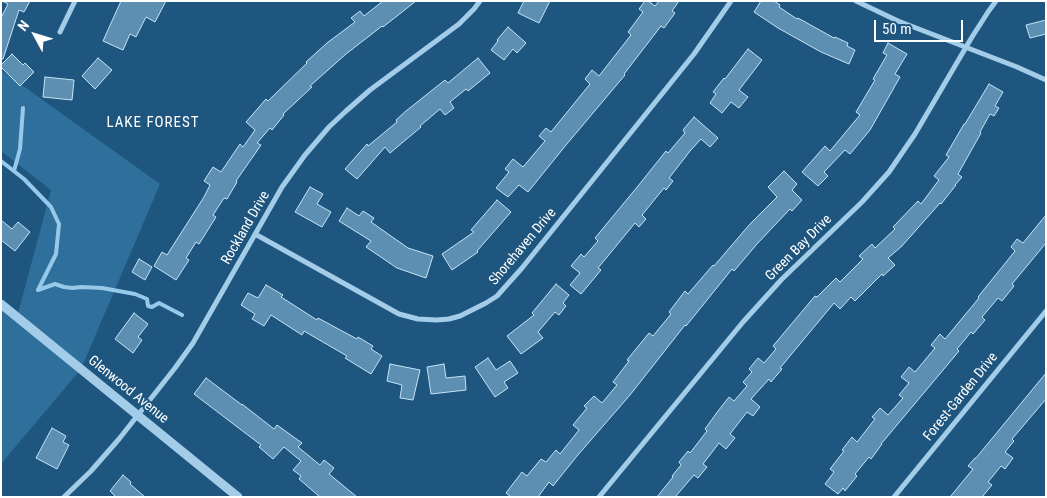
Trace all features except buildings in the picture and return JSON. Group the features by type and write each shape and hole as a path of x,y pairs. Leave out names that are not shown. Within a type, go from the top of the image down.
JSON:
{"street":[{"path":"60,32 75,1"},
{"name":"Rockland Drive","path":"64,497 91,471 138,415 193,343 282,187 305,155 329,127 346,111 370,90 459,24 480,1"},
{"name":"Shorehaven Drive","path":"255,234 399,314 418,319 450,319 486,304 497,296 522,268 694,54 730,1"},
{"path":"856,1 1046,80"},
{"name":"Green Bay Drive","path":"599,497 743,322 782,279 862,202 889,172 915,134 996,1"},
{"name":"Glenwood Avenue","path":"1,304 238,497"},
{"name":"Forest-Garden Drive","path":"894,497 1046,311"}],"shaded area":[{"path":"1,70 160,184 81,369 1,464 1,304 17,317 51,190 1,151"}],"waterway":[{"path":"14,171 20,149 23,108"},
{"path":"1,161 24,179 51,207 59,224 56,254 38,290"},
{"path":"38,290 55,284 72,288 102,288 135,294 147,299 148,306 152,307 159,303 182,315"}],"district":[{"name":"LAKE FOREST","path":"153,123"}]}
